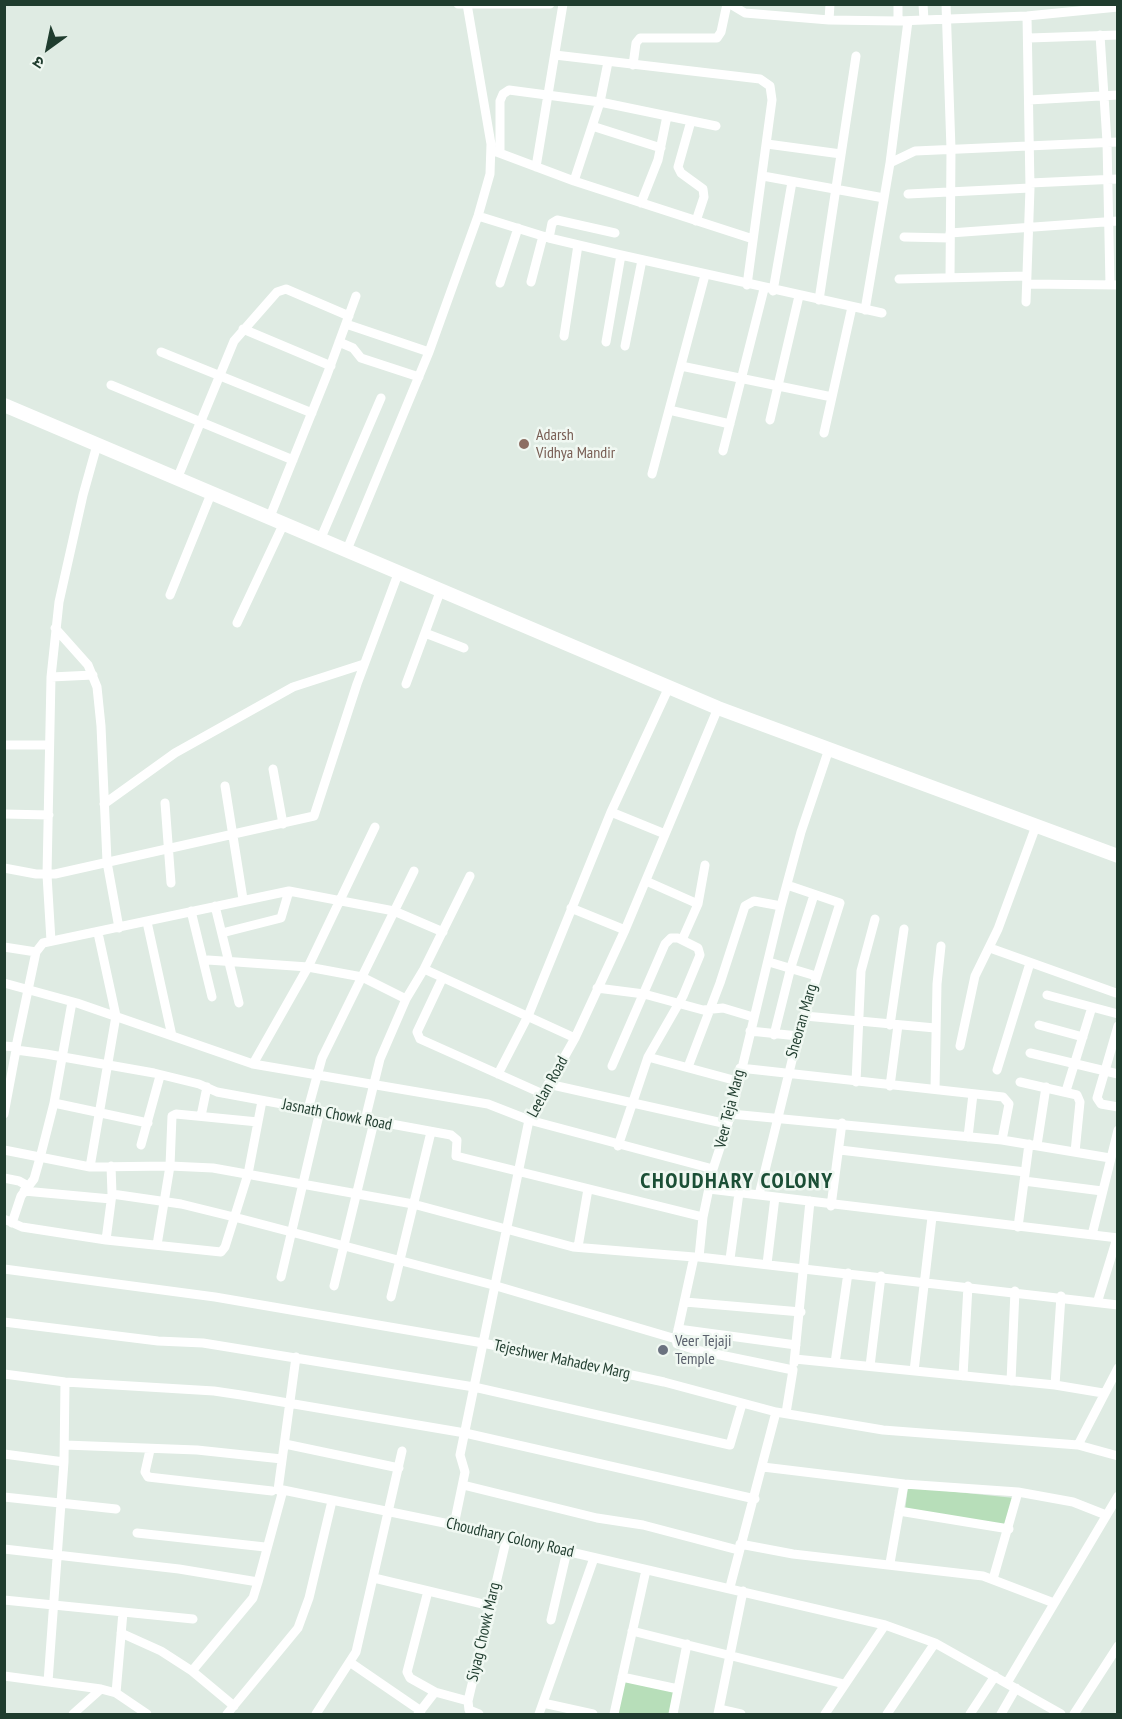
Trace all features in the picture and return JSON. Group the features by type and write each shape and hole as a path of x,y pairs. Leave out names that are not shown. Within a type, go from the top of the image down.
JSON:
{"main road":[{"path":"4,405 440,592 718,708 1118,856"}],"street":[{"path":"495,152 464,5 550,4"},
{"path":"536,167 563,4"},
{"path":"633,65 636,43 640,38 717,38 721,32 728,4 745,13 765,15 829,20 903,21 1023,16 1059,8 1118,7"},
{"path":"765,15 766,4"},
{"path":"829,20 831,4"},
{"path":"865,310 890,163 903,21 898,4"},
{"path":"923,4 924,20"},
{"path":"946,4 951,149 950,278"},
{"path":"1019,4 1029,38 1030,226 1026,302"},
{"path":"1029,38 1118,35"},
{"path":"899,279 1027,280 1114,285 1113,180 1107,142 1100,36"},
{"path":"555,55 766,82 770,86 772,100 767,144 747,285"},
{"path":"819,300 856,56"},
{"path":"574,181 600,102 608,62"},
{"path":"346,552 419,378 478,216 495,152 500,101 503,94 509,90 548,94 600,102 716,126"},
{"path":"1029,100 1118,95"},
{"path":"641,203 661,148 667,116"},
{"path":"691,121 678,167 681,173 703,189 704,197 696,221"},
{"path":"592,126 661,148"},
{"path":"890,163 909,152 1118,142"},
{"path":"767,144 841,154"},
{"path":"495,152 574,181 753,239"},
{"path":"763,176 884,198"},
{"path":"908,194 951,193 1113,180"},
{"path":"723,451 741,378 768,290 792,182"},
{"path":"478,216 578,245 768,290 882,313"},
{"path":"531,282 546,237 552,223 557,220 615,233"},
{"path":"904,237 950,236 1030,226 1113,222"},
{"path":"500,283 518,228"},
{"path":"564,336 578,245"},
{"path":"606,342 621,255"},
{"path":"625,345 642,260"},
{"path":"652,474 705,275"},
{"path":"177,479 234,341 281,290 347,320 429,352"},
{"path":"269,519 331,366 356,296"},
{"path":"770,420 798,296"},
{"path":"824,434 852,307"},
{"path":"243,329 331,366"},
{"path":"339,342 353,348 361,358 419,378"},
{"path":"161,352 312,412"},
{"path":"681,366 832,397"},
{"path":"111,385 293,460"},
{"path":"320,540 381,398"},
{"path":"669,410 730,424"},
{"path":"51,941 47,875 48,745 55,628 82,495 98,445"},
{"path":"170,595 211,494"},
{"path":"237,623 283,525"},
{"path":"4,868 47,875 233,834 314,820 364,664 398,574"},
{"path":"406,684 440,592"},
{"path":"55,628 88,665 93,675 101,726 107,862 119,928"},
{"path":"424,633 464,648"},
{"path":"104,804 175,753 292,687 364,664"},
{"path":"51,677 93,675"},
{"path":"498,1074 528,1016 611,812 669,687"},
{"name":"Leelan Road","path":"454,1525 465,1465 460,1455 529,1120 575,1038 625,930 718,708"},
{"path":"4,745 48,745"},
{"name":"Veer Teja Marg","path":"677,1334 697,1257 713,1169 730,1114 781,906 801,832 829,749"},
{"path":"273,769 283,824"},
{"path":"225,786 243,899"},
{"path":"165,803 171,883"},
{"path":"611,812 665,834"},
{"path":"4,814 49,815"},
{"path":"960,1046 975,976 990,948 1036,826"},
{"path":"252,1064 308,967 375,827"},
{"path":"682,940 698,904 705,865"},
{"path":"308,1109 316,1075 326,1048 414,870"},
{"path":"333,1286 358,1193 374,1083 380,1059 406,999 424,969 470,876"},
{"path":"646,881 698,904"},
{"name":"Sheoran Marg","path":"759,1195 798,1036 840,903 787,885"},
{"path":"222,933 282,918 289,891"},
{"path":"4,1046 16,1047 36,952 39,945 51,941 98,933 243,899 289,891 394,911 443,932"},
{"path":"774,1035 791,967 814,895"},
{"path":"688,1067 745,906 754,901 781,906"},
{"path":"215,906 227,962 239,1003"},
{"path":"571,908 625,930"},
{"path":"191,911 212,997"},
{"path":"856,1082 861,971 875,919"},
{"path":"147,922 172,1036"},
{"path":"891,1086 894,1025 904,929"},
{"path":"90,1167 116,1016 98,933"},
{"path":"612,1066 665,944 674,937 700,951 680,1003 648,1057 618,1146"},
{"path":"935,1089 935,1028 941,946"},
{"path":"4,947 36,952"},
{"path":"990,948 1116,993"},
{"path":"208,960 308,967 362,977 406,999"},
{"path":"769,962 816,976"},
{"path":"997,1070 1030,963"},
{"path":"424,969 575,1038"},
{"path":"442,979 417,1036 543,1094"},
{"path":"4,983 116,1016 252,1064 489,1104 529,1120 618,1146 713,1169"},
{"path":"597,988 644,994 709,1010 723,1008 753,1017"},
{"path":"1047,995 1118,1014"},
{"path":"72,1002 54,1103 34,1179 26,1188 8,1221 22,1227 106,1240 221,1252 225,1247 248,1174 262,1101"},
{"path":"1066,1091 1092,1007"},
{"path":"804,1016 935,1028"},
{"path":"1040,1025 1083,1037"},
{"path":"1118,1026 1096,1098 1101,1104 1118,1107"},
{"path":"750,1031 798,1036"},
{"name":"Jasnath Chowk Road","path":"4,1114 16,1050 109,1065 207,1087 217,1092 431,1132 455,1138 458,1143 456,1156 703,1217"},
{"path":"1030,1053 1118,1074"},
{"path":"648,1057 737,1081"},
{"path":"740,1068 1003,1097 1008,1101 1002,1140"},
{"path":"141,1145 160,1076"},
{"path":"1020,1082 1077,1095 1079,1099 1075,1152"},
{"path":"548,1084 727,1124"},
{"path":"201,1116 207,1087"},
{"path":"1018,1227 1025,1177 1046,1087"},
{"path":"968,1137 973,1094"},
{"path":"54,1103 148,1122"},
{"path":"281,1277 320,1111"},
{"path":"730,1114 1002,1140 1075,1152 1112,1164"},
{"path":"157,1245 170,1166 172,1116 201,1116 258,1122"},
{"path":"831,1206 842,1123"},
{"path":"1092,1235 1102,1191 1112,1164 1118,1130"},
{"path":"392,1297 431,1132"},
{"path":"4,1150 90,1167 170,1166 248,1174 303,1183 413,1204 505,1230 578,1247 730,1259 1098,1300 1118,1305"},
{"path":"840,1150 1025,1177 1102,1191"},
{"path":"106,1240 111,1196 111,1166"},
{"path":"4,1178 20,1181 26,1188 163,1202 234,1217 344,1248 677,1334 796,1345"},
{"path":"578,1247 588,1189"},
{"path":"709,1189 831,1206 1117,1238 1098,1300"},
{"path":"730,1259 739,1193"},
{"path":"767,1264 775,1197"},
{"path":"730,1587 739,1547 793,1370 806,1268 810,1202"},
{"path":"914,1371 932,1217"},
{"name":"Tejeshwer Mahadev Marg","path":"4,1269 214,1297 482,1343 664,1382 781,1413 883,1430 1078,1445 1118,1456"},
{"path":"835,1363 848,1273"},
{"path":"870,1366 881,1276"},
{"path":"963,1376 968,1286"},
{"path":"1011,1381 1015,1291"},
{"path":"1055,1385 1061,1296"},
{"path":"686,1302 801,1312"},
{"path":"4,1322 158,1341 203,1343 474,1387 730,1445 742,1404"},
{"path":"677,1334 677,1344 696,1350 793,1370"},
{"path":"150,1450 145,1472 148,1477 275,1491 285,1444 296,1357"},
{"path":"795,1359 1055,1385 1103,1393"},
{"path":"1078,1445 1118,1368"},
{"path":"4,1374 65,1382 214,1391 465,1433 755,1499"},
{"path":"48,1682 64,1462 65,1382"},
{"path":"285,1444 399,1468"},
{"path":"64,1445 196,1450 282,1459"},
{"path":"316,1714 351,1662 360,1638 402,1451"},
{"path":"4,1454 64,1462"},
{"path":"763,1467 903,1484 1018,1492 1073,1502 1106,1515"},
{"path":"890,1563 903,1484"},
{"path":"463,1485 597,1518 643,1525 739,1547 890,1563 993,1579 1054,1603"},
{"name":"Choudhary Colony Road","path":"258,1582 283,1490 454,1525 646,1570 730,1587 885,1625 935,1643 1061,1714"},
{"path":"993,1579 1018,1492"},
{"path":"1000,1714 1011,1685 1054,1603 1118,1496"},
{"path":"4,1497 116,1509"},
{"path":"227,1714 298,1628 309,1598 332,1501"},
{"path":"899,1511 1009,1529"},
{"path":"137,1533 265,1547"},
{"name":"Siyag Chowk Marg","path":"428,1591 407,1672 410,1678 435,1692 468,1701 507,1537"},
{"path":"4,1549 179,1569 258,1582 253,1598 192,1671"},
{"path":"551,1620 567,1551"},
{"path":"539,1714 594,1558"},
{"path":"614,1714 646,1570"},
{"path":"374,1578 487,1605"},
{"path":"741,1714 718,1712 743,1591"},
{"path":"4,1600 193,1620"},
{"path":"116,1693 123,1612"},
{"path":"825,1714 885,1625"},
{"path":"632,1631 844,1684"},
{"path":"121,1634 161,1651 192,1671 234,1706"},
{"path":"887,1714 935,1643"},
{"path":"673,1714 687,1644"},
{"path":"1074,1714 1118,1646"},
{"path":"351,1662 419,1713 435,1692"},
{"path":"4,1676 101,1689 116,1693 147,1714"},
{"path":"970,1714 995,1676"},
{"path":"622,1677 678,1689"},
{"path":"74,1714 101,1689"},
{"path":"468,1701 469,1710 479,1714"},
{"path":"543,1703 592,1714"}],"green space":[{"path":"908,1487 1014,1498 1005,1525 905,1511"},
{"path":"624,1679 675,1692 670,1714 617,1714"}],"place":[{"name":"Adarsh Vidhya Mandir","path":"524,444"},
{"name":"Veer Tejaji Temple","path":"663,1350"}],"district":[{"name":"CHOUDHARY COLONY","path":"737,1182"}]}
